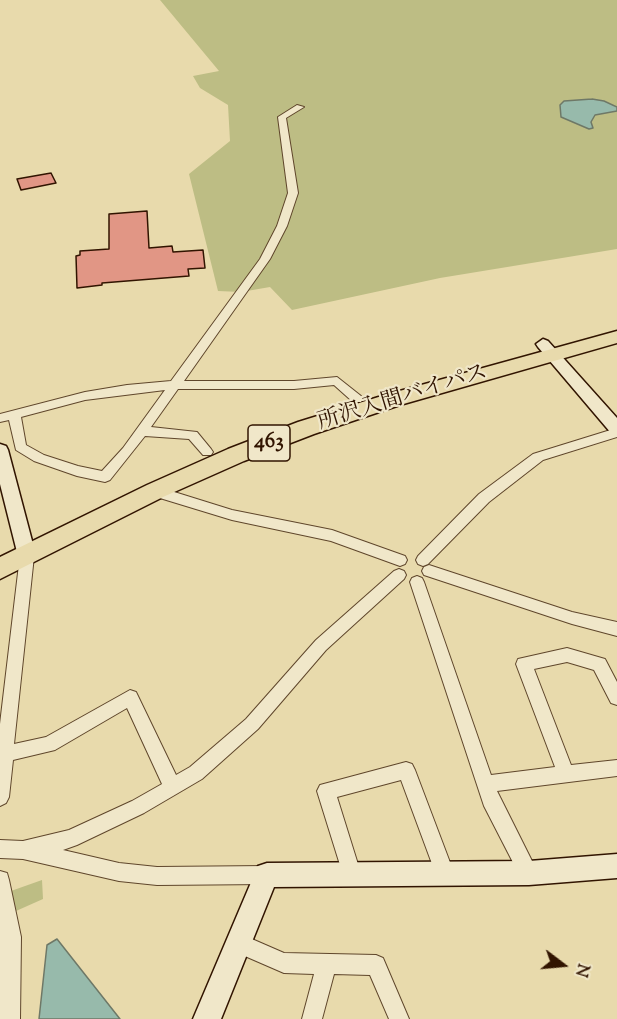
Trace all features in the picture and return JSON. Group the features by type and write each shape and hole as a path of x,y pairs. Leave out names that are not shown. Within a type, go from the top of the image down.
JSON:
{"highway":[{"name":"所沢入間バイパス","path":"0,555 25,549 236,455 306,428 548,349 617,323"},
{"name":"所沢入間バイパス","path":"0,569 25,549 207,452 292,419 357,399 548,349 617,337"}],"street":[{"path":"14,414 20,447 58,465 105,477 142,431 265,259 282,226 293,193 284,144 282,117 300,106"},
{"path":"155,491 232,515 332,536 400,568 406,581 423,571 484,498 538,457 617,430 548,349"},
{"path":"0,418 85,396 174,385 294,385 337,381 357,399"},
{"path":"142,431 193,435 207,452"},
{"path":"0,450 25,549 0,797"},
{"path":"23,850 71,839 138,807 196,773 252,724 321,645 414,556 423,571 485,784 493,806 529,873"},
{"path":"423,571 572,618 617,629"},
{"path":"566,773 524,664 567,655 599,664 617,698"},
{"path":"5,754 49,744 130,697 172,787"},
{"path":"485,784 617,768"},
{"path":"352,874 326,791 405,770 445,873"},
{"path":"0,849 23,850 119,872 157,876 529,873 617,866"},
{"path":"207,1019 267,875"},
{"path":"0,880 11,938 7,1017"},
{"path":"238,943 284,963 376,966 399,1019"},
{"path":"312,1019 327,963"}],"green space":[{"path":"160,0 617,0 617,249 440,278 292,310 270,287 241,292 218,291 189,174 230,141 228,105 200,88 193,76 219,71"},
{"path":"42,880 43,899 16,911 11,891"}],"shaded area":[{"path":"592,99 617,107 617,111 595,115 591,122 593,128 589,129 561,117 560,105 564,101"},
{"path":"57,939 120,1019 39,1019 47,945"}],"building":[{"path":"51,173 56,183 21,190 17,179"},
{"path":"147,211 149,248 172,246 173,252 203,250 205,268 188,269 189,276 102,283 102,285 77,288 76,256 80,255 80,251 109,249 109,214"}]}
